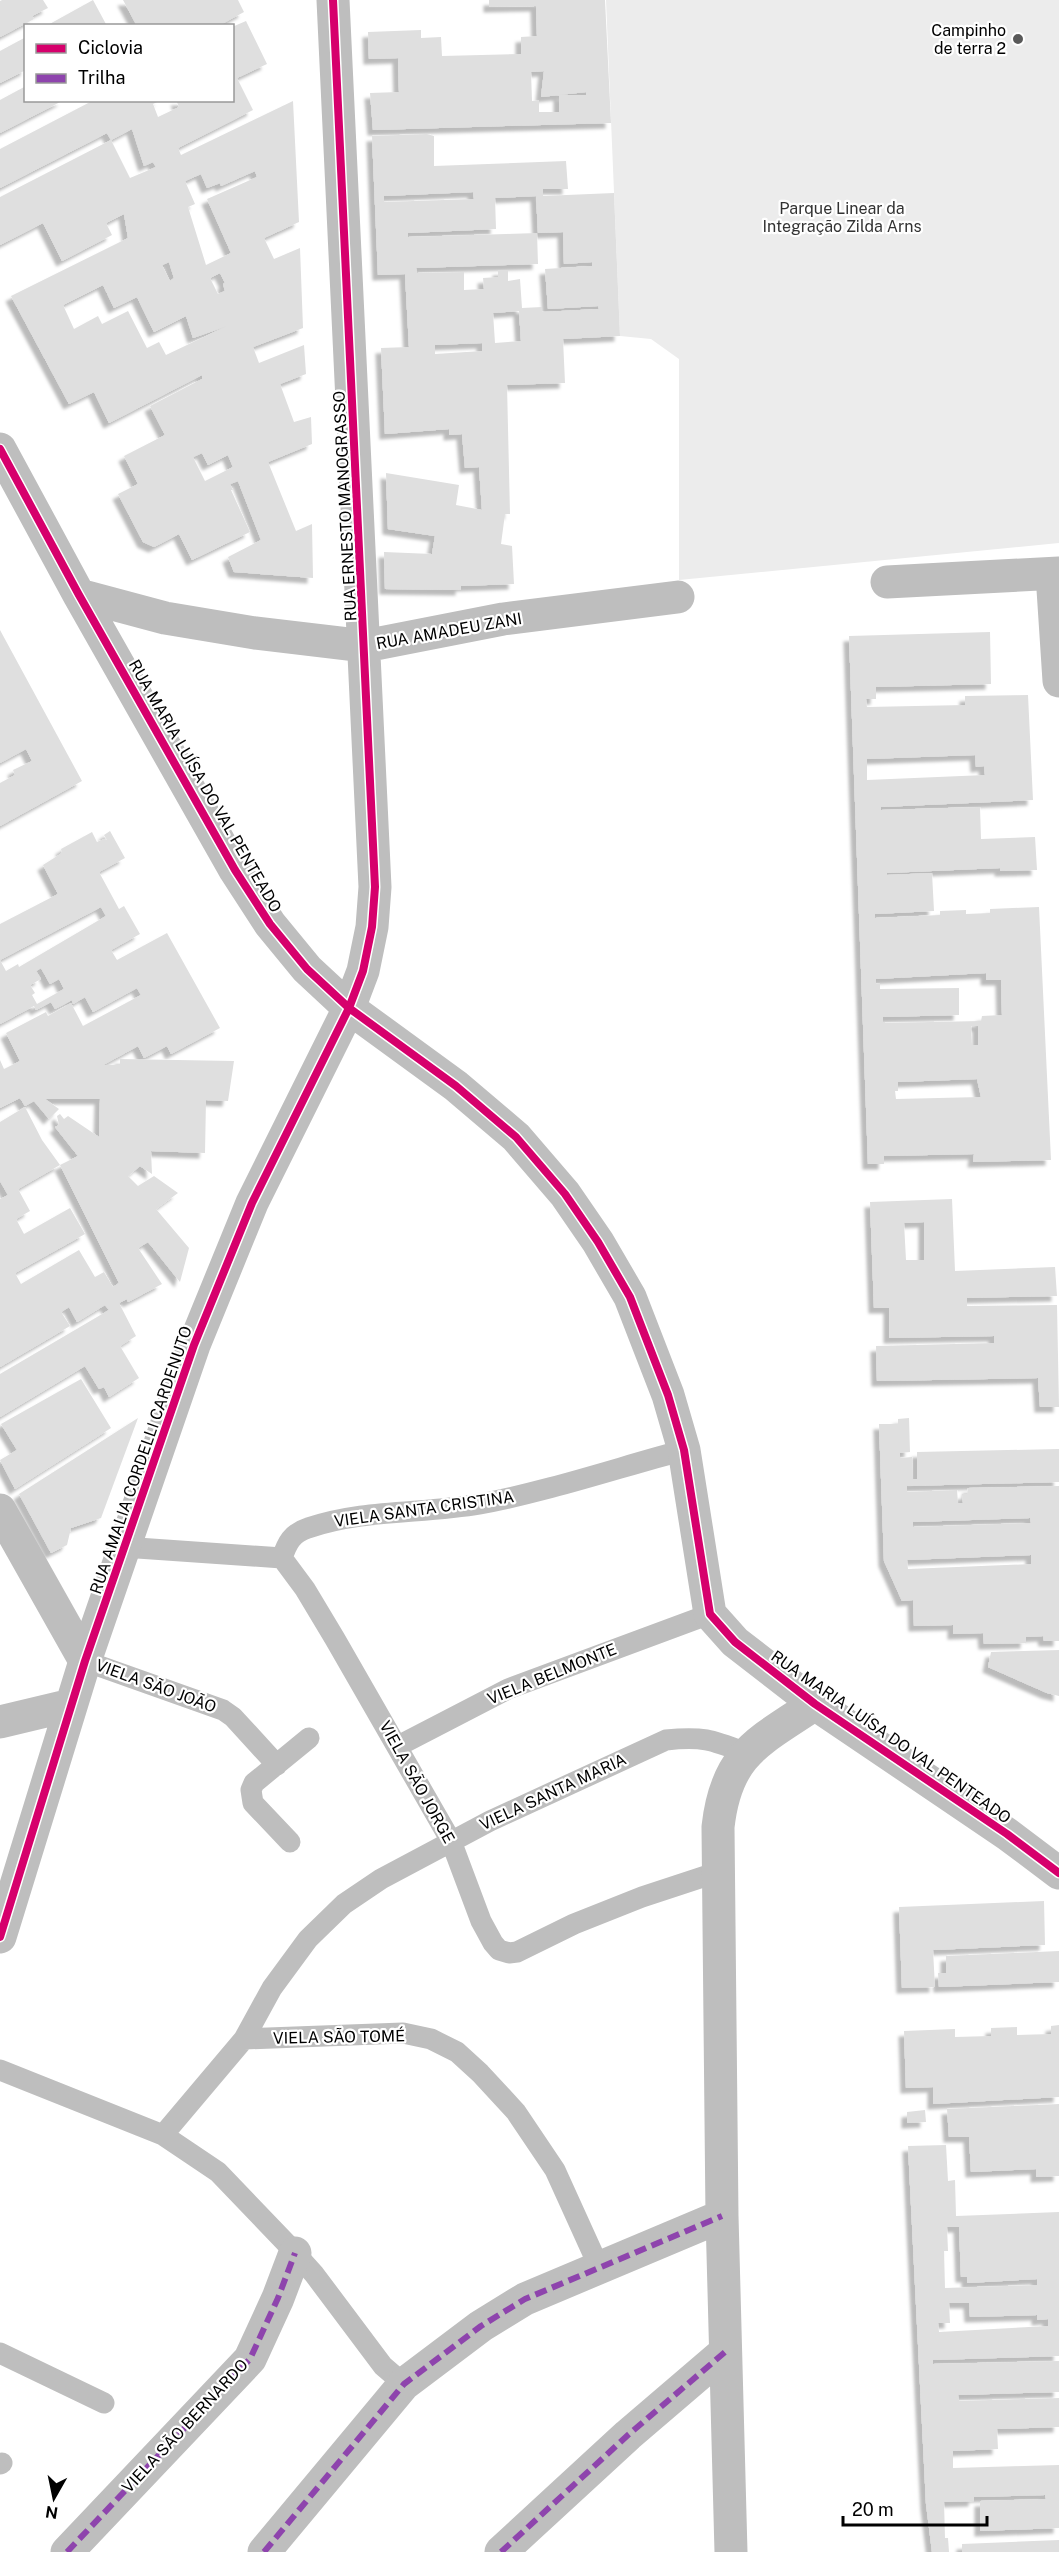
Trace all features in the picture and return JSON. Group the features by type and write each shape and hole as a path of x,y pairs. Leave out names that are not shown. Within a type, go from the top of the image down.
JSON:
{"street":[{"name":"RUA ERNESTO MANOGRASSO","path":"333,0 375,887 372,927 363,971 349,1008"},
{"name":"RUA MARIA LUÍSA DO VAL PENTEADO","path":"0,449 79,595 235,870 270,924 307,969 349,1008 456,1086 507,1130 565,1194 598,1242 630,1297 669,1395 684,1450 710,1614 735,1642 815,1704 1007,1834 1059,1873"},
{"path":"887,582 1056,573 1059,681"},
{"name":"RUA AMADEU ZANI","path":"79,595 165,618 255,633 365,646 503,620 678,597"},
{"name":"RUA AMALIA CORDELLI CARDENUTO","path":"0,1937 85,1661 194,1345 252,1203 349,1008"},
{"path":"0,1510 85,1661"},
{"path":"731,2552 722,2216 718,1827 724,1791 734,1770 746,1753 815,1704"},
{"path":"0,1722 71,1705"},
{"path":"264,2552 404,2384 481,2326 525,2299 722,2216"},
{"name":"VIELA SÃO BERNARDO","path":"67,2552 250,2359 279,2298 294,2253"},
{"path":"501,2552 628,2435 725,2352"}],"lane":[{"name":"VIELA SANTA CRISTINA","path":"282,1558 287,1543 295,1534 306,1528 350,1517 478,1504 684,1450"},
{"path":"123,1547 282,1558"},
{"name":"VIELA SÃO JORGE","path":"282,1558 305,1589 451,1841 481,1921 499,1950 509,1953 517,1952 574,1924 642,1897 718,1872"},
{"name":"VIELA BELMONTE","path":"398,1746 508,1689 710,1614"},
{"name":"VIELA SÃO JOÃO","path":"85,1661 223,1710 277,1765"},
{"name":"VIELA SANTA MARIA","path":"163,2135 244,2039 272,1988 308,1939 344,1904 381,1879 529,1801 666,1740 690,1737 710,1739 746,1753"},
{"path":"290,1842 250,1797 254,1783 309,1738"},
{"name":"VIELA SÃO TOMÉ","path":"244,2039 404,2033 431,2038 457,2052 516,2112 555,2170 599,2267"},
{"path":"0,2070 163,2135 218,2172 314,2274 383,2366 404,2384"},
{"path":"0,2353 104,2403"}],"green space":[{"name":"Parque Linear da Integração Zilda Arns","path":"606,0 1059,0 1059,543 679,580 679,359 651,339 620,336"}],"building":[{"path":"43,0 48,8 32,16 34,19 0,37 0,1"},
{"path":"93,0 106,24 50,24"},
{"path":"123,0 238,0 244,12 222,24 136,24"},
{"path":"489,0 605,0 611,123 373,130 370,93 399,92 398,58 369,59 368,32 421,30 421,38 441,37 442,56 521,54 521,37 537,36 536,6 489,7","holes":["544,71 541,97 559,95 559,112 539,112 539,100 532,101 531,72","586,92 586,95 559,95"]},
{"path":"246,21 267,64 237,78 253,110 178,148 181,155 293,101 299,222 264,238 274,259 300,248 303,328 253,347 259,363 304,345 306,374 280,384 294,422 311,417 312,444 268,462 296,531 312,524 313,578 234,572 228,557 261,540 238,481 230,484 233,490 231,490 250,532 192,560 179,534 154,547 143,542 118,494 138,484 124,456 165,435 150,406 202,379 202,375 109,423 94,392 69,404 11,296 128,238 124,214 106,223 112,235 62,261 43,223 0,245 0,197 111,140 107,133 0,188 0,149 90,102 157,102 153,104 158,117 179,107 177,102 234,102 234,26","holes":["132,129 144,166 153,162 156,167 130,178 111,140","255,171 257,177 207,199 231,253 206,265 188,207 195,204 185,181 201,174 207,188 220,183 221,186","169,262 174,278 170,281 162,265","220,273 225,283 223,284 225,291 218,294 210,278","103,285 114,308 137,297 154,332 186,316 193,338 227,326 166,355 159,342 147,348 128,311 102,324 98,316 74,329 63,305","202,453 208,465 228,455 233,467 205,481 193,457"]},
{"path":"24,38 24,71 0,83 0,51"},
{"path":"24,87 24,102 60,102 0,133 0,100"},
{"path":"427,134 434,136 434,166 566,161 568,189 543,189 543,196 614,193 620,336 563,339 565,383 507,385 510,514 505,514 501,544 512,546 514,584 461,586 461,590 385,589 384,552 432,554 435,536 388,529 386,473 459,485 456,505 482,510 479,467 465,468 462,434 449,435 449,429 385,434 381,348 409,347 405,274 378,275 372,136","holes":["473,192 474,199 384,202 384,196","536,196 538,233 563,232 564,264 592,262 592,266 545,269 548,309 598,306 599,309 542,312 542,307 522,308 520,279 508,281 508,270 498,270 498,277 483,278 484,289 464,290 464,272 417,273 416,268 538,264 537,233 408,237 408,233 496,229 495,198","519,311 521,341 495,343 493,313","482,343 482,351 435,354 435,345"]},
{"path":"0,630 82,781 0,826 0,783 15,775 13,770 32,761 26,749 0,763"},
{"path":"990,632 991,684 876,687 876,699 866,699 867,707 965,705 965,696 1028,695 1033,800 881,807 881,810 980,807 981,839 1035,837 1037,870 1000,871 1000,868 887,873 887,875 932,873 934,911 875,914 875,918 940,915 940,911 966,910 966,914 990,913 990,909 1039,907 1051,1160 973,1162 974,1154 884,1156 884,1164 868,1164 849,636","holes":["975,755 976,767 984,766 985,775 867,780 867,759","986,973 986,980 1001,980 1002,1015 982,1016 981,1021 883,1023 883,1017 959,1015 959,988 880,989 880,983 876,984 876,979","971,1026 978,1026 978,1045 972,1045","977,1079 981,1097 896,1099 895,1091 898,1091 898,1082"]},
{"path":"110,831 125,858 99,872 119,909 124,906 140,934 111,950 117,960 167,933 220,1028 171,1054 167,1046 144,1058 138,1046 103,1065 120,1065 120,1059 234,1061 228,1101 206,1100 205,1153 151,1151 152,1174 140,1166 128,1176 138,1186 154,1176 178,1193 156,1209 189,1248 180,1282 148,1242 138,1248 162,1284 128,1302 127,1299 119,1303 136,1336 120,1346 139,1378 109,1397 104,1387 99,1389 85,1366 0,1417 0,1374 109,1310 105,1305 77,1322 69,1307 61,1312 70,1326 0,1367 0,1199 8,1195 0,1181 0,1122 25,1107 42,1140 60,1165 78,1156 55,1127 59,1125 57,1116 60,1114 64,1119 68,1116 99,1137 100,1099 45,1099 59,1109 49,1119 34,1101 25,1106 20,1098 0,1108 0,1060 4,1069 20,1061 6,1033 46,1012 48,1016 71,1003 83,1026 141,995 137,988 93,1012 85,997 73,1004 72,1000 55,1009 51,1002 36,1010 34,1006 0,1024 0,960 0,924 58,894 43,865 62,853 61,849 92,832 97,842 107,840 104,835","holes":["101,907 106,916 19,967 18,964 6,971 0,960","41,968 50,984 59,979 64,989 37,1004 32,995 35,993 30,985 41,979 36,971","60,1165 119,1283 113,1287 104,1272 95,1277 79,1250 21,1284 15,1273 85,1234 70,1208 24,1234 16,1219 30,1211 18,1189"]},
{"path":"952,1199 955,1271 1055,1267 1057,1296 967,1298 967,1306 1057,1305 1059,1407 1040,1407 1038,1378 877,1381 876,1346 994,1343 994,1336 889,1338 889,1308 874,1308 870,1202","holes":["924,1222 924,1260 906,1260 904,1223"]},
{"path":"81,1379 111,1428 15,1489 0,1460 17,1450 1,1424"},
{"path":"138,1418 101,1518 71,1528 67,1545 51,1553 19,1494"},
{"path":"909,1418 910,1452 900,1453 900,1458 912,1457 913,1479 917,1479 917,1452 1059,1449 1059,1482 907,1486 907,1492 957,1490 958,1503 963,1503 962,1494 967,1494 968,1488 1059,1486 1059,1641 1044,1641 1043,1636 1026,1637 1026,1643 984,1644 983,1633 953,1634 953,1625 914,1626 913,1600 902,1601 884,1561 879,1424 898,1424 898,1419","holes":["1030,1518 1031,1523 913,1527 913,1522","1031,1555 1031,1564 908,1569 907,1560"]},
{"path":"1059,1650 1059,1696 988,1667 991,1652"},
{"path":"1044,1901 1045,1945 933,1950 935,1987 902,1988 899,1907"},
{"path":"1059,1951 1059,1982 939,1987 938,1973 946,1973 946,1956"},
{"path":"1059,2025 1059,2097 933,2104 933,2087 906,2088 904,2031 955,2029 955,2037 991,2036 991,2028 1017,2027 1017,2035 1051,2034 1051,2026"},
{"path":"1059,2104 1059,2176 1036,2177 1036,2169 971,2172 969,2137 949,2137 947,2109"},
{"path":"925,2110 926,2122 907,2123 907,2112"},
{"path":"946,2145 948,2181 955,2180 956,2216 1059,2212 1059,2356 933,2360 933,2364 1059,2361 1059,2392 958,2395 959,2401 1059,2398 1059,2427 997,2429 998,2449 953,2451 953,2468 1059,2465 1059,2528 980,2531 980,2501 1046,2499 1045,2495 974,2497 974,2501 944,2502 945,2538 948,2538 949,2552 932,2552 926,2504 908,2146","holes":["947,2227 959,2227 961,2277 967,2277 967,2283 1037,2279 1037,2285 945,2288 944,2251 948,2251","949,2303 969,2303 970,2317 1037,2315 1037,2320 1048,2319 1048,2326 939,2332 938,2323 950,2323"]},
{"path":"1059,2540 1059,2552 962,2552 962,2544"}],"marked path":[{"path":"264,2552 404,2384 481,2326 525,2299 722,2216"},
{"path":"67,2552 250,2359 278,2298 295,2253"},
{"path":"501,2552 628,2435 725,2352"}],"cycle path":[{"path":"0,1937 85,1661 194,1345 252,1203 349,1008 363,971 372,927 375,887 333,0"},
{"path":"0,449 79,595 235,870 270,924 307,969 349,1008 456,1086 516,1137 565,1194 598,1242 630,1297 668,1395 684,1450 710,1614 735,1642 815,1704 1007,1834 1059,1873"}],"place":[{"name":"Campinho de terra 2","path":"1018,39"}]}
